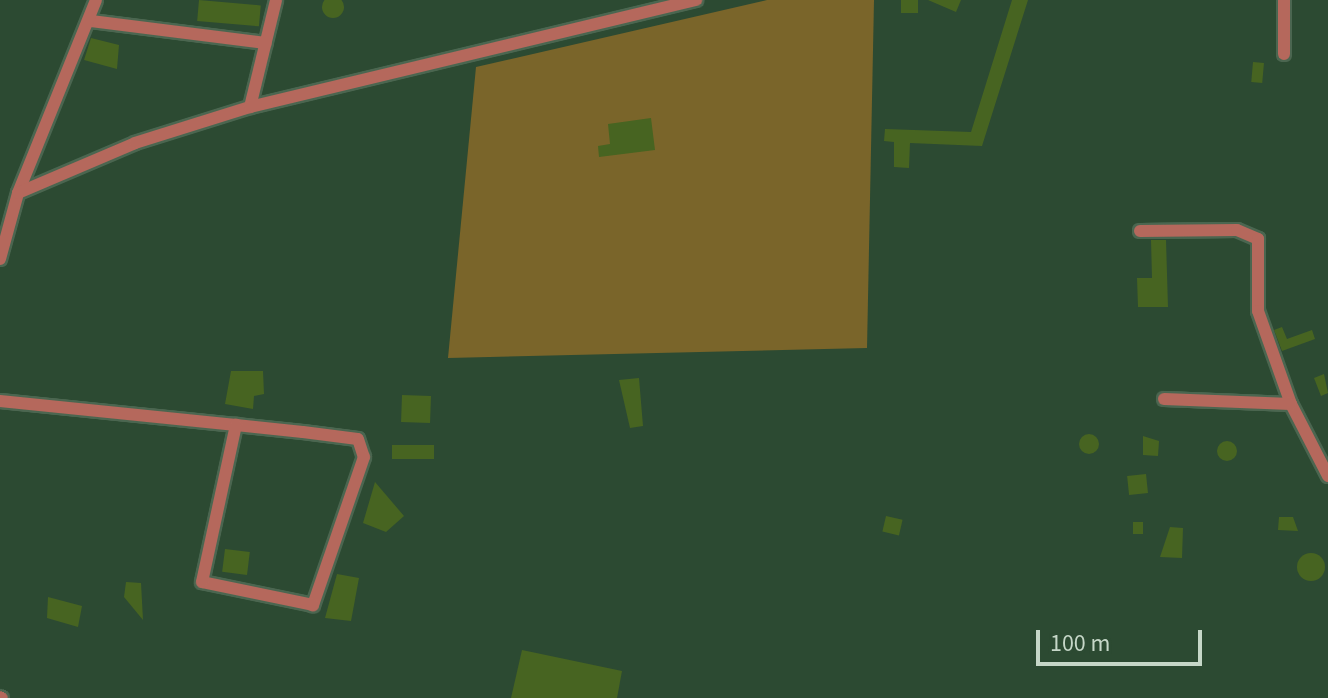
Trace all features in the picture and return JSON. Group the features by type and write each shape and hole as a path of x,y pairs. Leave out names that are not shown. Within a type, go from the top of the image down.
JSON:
{"street":[{"path":"0,259 18,193 91,21 96,0"},
{"path":"250,107 276,0"},
{"path":"18,193 135,143 250,107 696,0"},
{"path":"1284,0 1284,54"},
{"path":"91,21 266,43"},
{"path":"1140,231 1237,230 1258,239 1254,299 1291,404 1328,476"},
{"path":"1164,399 1291,404"},
{"path":"0,401 236,425 358,439 365,449 313,605 202,582 236,425"}],"shaded area":[{"path":"767,0 874,0 867,348 448,358 476,67"}],"building":[{"path":"333,-4 341,-1 344,7 341,15 333,18 325,15 322,7 325,-1"},
{"path":"199,0 261,5 259,26 197,21"},
{"path":"901,0 918,0 918,13 901,13"},
{"path":"928,0 961,0 956,12"},
{"path":"1012,0 1028,0 982,146 910,143 909,168 894,167 894,142 884,141 885,129 971,132"},
{"path":"91,38 119,45 117,69 84,60"},
{"path":"1253,62 1264,63 1262,83 1251,82"},
{"path":"651,118 655,150 599,157 598,146 610,144 608,124"},
{"path":"1151,240 1166,240 1168,307 1138,307 1137,278 1152,278"},
{"path":"1282,327 1287,339 1312,330 1315,339 1282,351 1274,330"},
{"path":"231,371 263,371 264,394 254,396 253,409 225,404"},
{"path":"1324,374 1328,393 1321,396 1314,378"},
{"path":"639,378 643,426 630,428 619,380"},
{"path":"402,395 431,396 430,423 401,422"},
{"path":"1085,434 1093,434 1099,444 1093,454 1085,454 1079,448 1079,440"},
{"path":"1143,436 1159,441 1158,456 1143,455"},
{"path":"1223,441 1231,441 1237,451 1231,461 1223,461 1217,455 1217,447"},
{"path":"392,445 434,445 434,459 392,459"},
{"path":"1146,474 1148,493 1129,495 1127,476"},
{"path":"375,482 404,516 386,532 363,523"},
{"path":"886,516 903,520 899,535 882,532"},
{"path":"1279,517 1293,517 1298,531 1278,530"},
{"path":"1133,522 1143,522 1143,534 1133,534"},
{"path":"1170,527 1183,528 1182,558 1160,557"},
{"path":"225,549 250,552 247,575 222,572"},
{"path":"1311,553 1321,557 1325,567 1321,577 1311,581 1301,577 1297,567 1301,557"},
{"path":"337,574 359,578 351,621 325,618"},
{"path":"126,582 141,583 143,620 124,597"},
{"path":"48,597 82,606 78,627 47,618"},
{"path":"522,650 622,671 617,698 511,698"}]}
